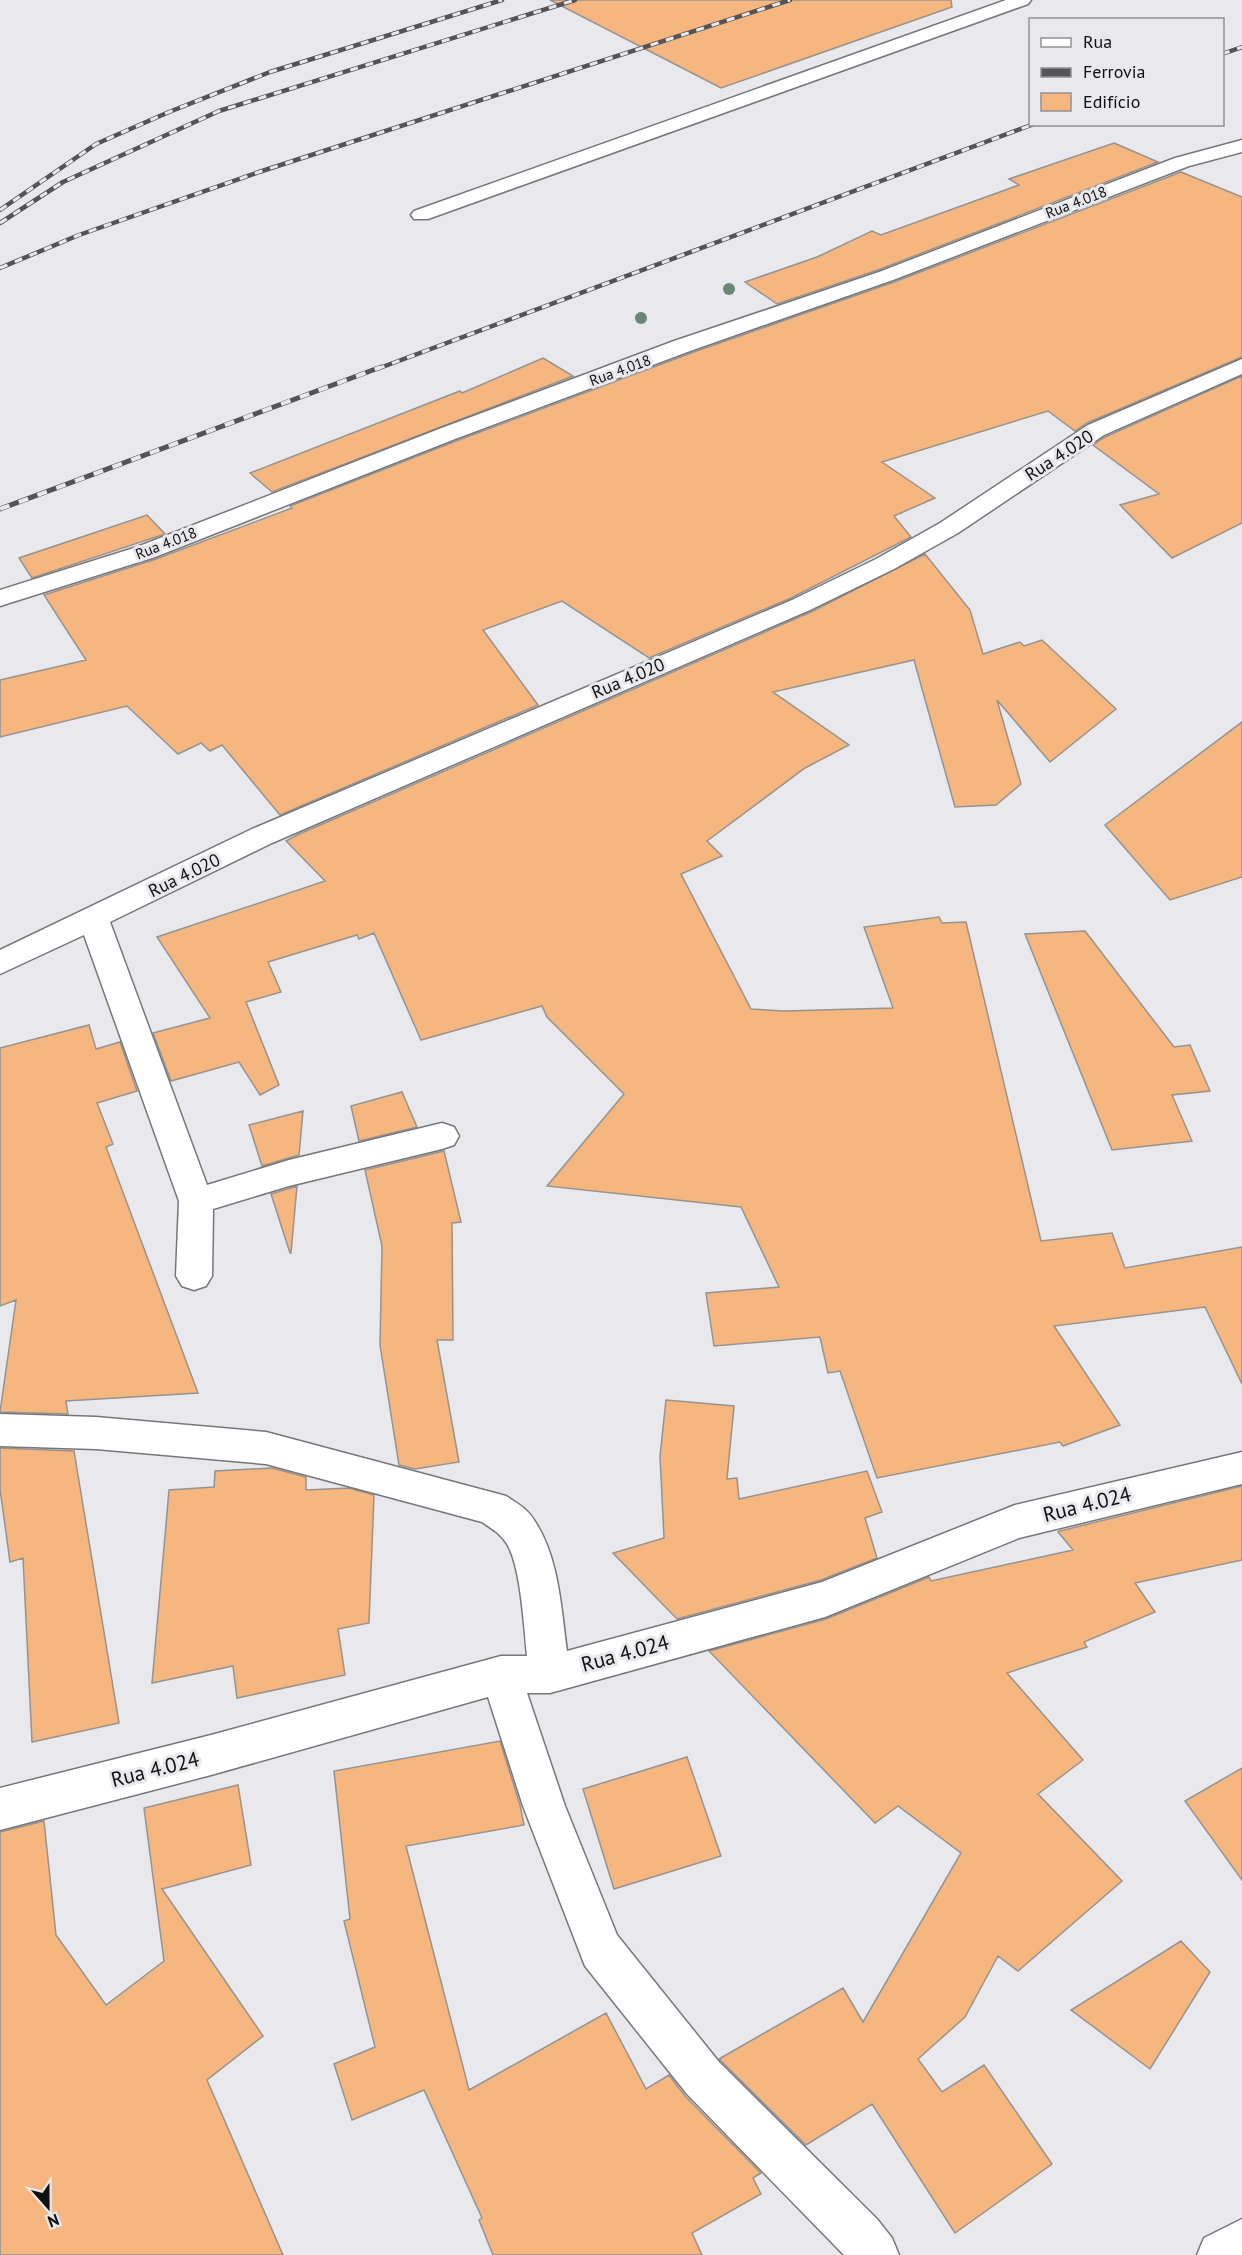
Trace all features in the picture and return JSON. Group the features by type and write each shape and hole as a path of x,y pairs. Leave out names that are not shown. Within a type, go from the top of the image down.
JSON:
{"street":[{"path":"421,215 1022,0"},
{"name":"Rua 4.018","path":"0,598 146,552 588,381 886,276 1182,162 1242,146"},
{"name":"Rua 4.020","path":"0,963 262,837 843,584 949,528 1096,430 1242,366"},
{"path":"94,919 196,1201 194,1276"},
{"path":"196,1201 289,1173 442,1136"},
{"path":"0,1430 96,1433 266,1448 492,1508 510,1519 522,1533 532,1558 550,1674"},
{"name":"Rua 4.024","path":"0,1809 212,1755 501,1674 550,1674 825,1599 1015,1522 1242,1468"},
{"path":"501,1674 544,1806 601,1950 703,2078 860,2236 875,2255"},
{"path":"1221,2255 1242,2243"}],"building":[{"path":"550,0 951,0 952,7 721,88"},
{"path":"1114,143 1158,162 878,270 777,304 745,282 817,257 872,231 881,235 1019,185 1009,179"},
{"path":"1181,172 1242,197 1242,357 1087,423 1075,431 1048,411 882,462 935,498 894,516 911,537 791,598 649,658 562,601 483,630 538,705 280,815 222,745 210,751 201,743 178,754 127,706 0,737 0,680 86,660 44,595 156,559 292,508 290,506 456,441 691,353 894,282"},
{"path":"543,358 573,376 272,492 250,473 460,391 462,393"},
{"path":"1242,376 1242,523 1172,558 1120,505 1159,494 1093,445 1105,437"},
{"path":"147,515 165,534 32,578 19,558"},
{"path":"925,554 970,610 983,654 1020,642 1024,646 1042,640 1116,709 1050,762 997,700 1021,784 996,805 955,807 914,660 773,692 849,745 805,768 707,841 722,856 681,874 751,1009 784,1011 893,1008 864,927 939,917 942,923 966,922 1041,1241 1112,1233 1125,1268 1242,1247 1242,1384 1205,1307 1054,1326 1120,1425 1063,1446 1060,1442 877,1478 840,1371 828,1373 820,1337 714,1346 706,1293 779,1287 741,1207 547,1186 624,1094 547,1017 542,1006 421,1040 374,933 359,939 357,935 268,962 281,992 246,1002 279,1085 260,1095 239,1062 171,1081 153,1033 210,1018 157,937 325,881 286,841 297,835 811,612"},
{"path":"1242,722 1242,877 1170,900 1105,825"},
{"path":"1085,931 1174,1047 1190,1045 1210,1091 1172,1095 1192,1141 1112,1150 1025,934"},
{"path":"89,1025 96,1049 120,1042 137,1091 97,1103 113,1144 106,1147 198,1393 66,1401 68,1414 0,1412 16,1300 0,1306 0,1048"},
{"path":"402,1092 417,1127 359,1141 351,1106"},
{"path":"303,1111 299,1155 262,1166 249,1125"},
{"path":"444,1151 461,1222 452,1223 453,1340 437,1340 459,1462 415,1469 399,1465 380,1345 382,1246 365,1170"},
{"path":"297,1186 291,1253 290,1253 271,1194"},
{"path":"666,1400 734,1406 727,1479 737,1478 739,1499 867,1471 882,1512 865,1518 877,1558 821,1580 677,1619 613,1553 664,1538 660,1456"},
{"path":"0,1448 74,1451 119,1723 32,1742 23,1558 10,1562 0,1489"},
{"path":"272,1468 306,1477 306,1490 349,1488 374,1495 369,1623 338,1629 345,1675 237,1698 233,1666 152,1683 169,1490 214,1487 215,1471"},
{"path":"1242,1486 1242,1560 1135,1583 1155,1612 1084,1642 1087,1647 1007,1673 1083,1760 1038,1794 1122,1881 1018,1971 998,1956 965,2017 918,2059 942,2092 984,2065 1052,2164 955,2233 872,2104 806,2145 719,2059 843,1988 863,2022 961,1853 898,1806 875,1823 709,1651 826,1619 929,1577 931,1581 1073,1550 1058,1532"},
{"path":"500,1741 524,1825 406,1846 469,2090 606,2013 646,2089 669,2075 685,2096 761,2173 753,2178 761,2194 692,2233 702,2255 493,2255 479,2220 482,2218 424,2090 352,2120 334,2064 375,2047 344,1921 350,1919 334,1771"},
{"path":"687,1757 721,1856 614,1889 583,1789"},
{"path":"1242,1768 1242,1880 1185,1801"},
{"path":"238,1785 251,1865 162,1889 263,2036 207,2080 283,2255 0,2255 0,1832 44,1821 56,1935 106,2005 164,1961 144,1808"},
{"path":"1181,1941 1210,1972 1150,2069 1071,2010"}],"railway":[{"path":"0,210 96,144 169,112 270,72 502,0"},
{"path":"0,223 63,182 219,111 575,0"},
{"path":"0,268 79,235 259,172 790,0"},
{"path":"1224,53 1242,47"},
{"path":"377,369 1029,126"},
{"path":"0,509 381,367"}]}
